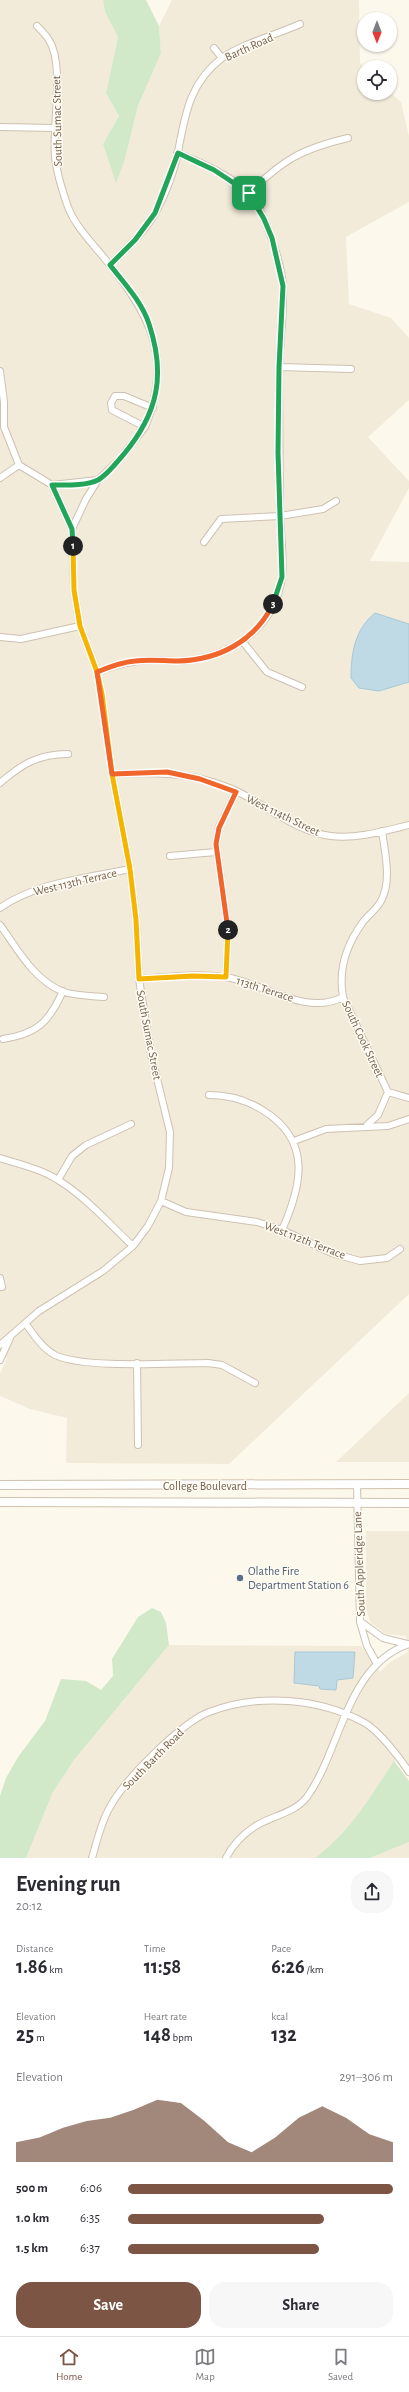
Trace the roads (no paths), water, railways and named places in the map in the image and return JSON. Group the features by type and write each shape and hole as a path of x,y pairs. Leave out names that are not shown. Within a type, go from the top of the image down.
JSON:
{"street":[{"name":"Barth Road","path":"110,265 135,240 155,213 178,153 182,123 191,96 205,76 222,58 300,24"},
{"name":"South Sumac Street","path":"0,1345 26,1324 39,1311 103,1271 132,1246 148,1226 161,1201 169,1168 170,1132 151,1054 139,979 136,920 130,869 112,774 97,672 80,626 74,590 72,529 86,499 98,480 120,459 145,427 153,408 157,387 157,357 149,322 136,298 70,212 58,179 55,128 57,97 55,58 50,40 37,26"},
{"path":"214,48 222,58"},
{"path":"0,128 55,128"},
{"path":"249,193 283,162 307,150 348,138"},
{"path":"97,672 133,661 198,659 222,653 243,642 269,612 278,594 282,577 279,367 283,286 272,238 264,219 249,193 214,170 178,153"},
{"path":"279,367 351,369"},
{"path":"0,371 4,427 19,465 52,485 72,529"},
{"path":"145,427 112,410 111,403 115,396 124,396 153,408"},
{"path":"0,478 19,465"},
{"path":"52,485 98,480"},
{"path":"204,542 221,519 280,516 323,509 336,501"},
{"path":"0,637 21,638 80,626"},
{"path":"243,642 267,672 302,687"},
{"path":"0,784 24,765 36,759 48,754 68,754"},
{"name":"West 114th Street","path":"112,774 167,772 200,779 236,792 313,832 331,836 349,836 409,825"},
{"path":"226,977 228,929 216,852 219,828 236,792"},
{"name":"South Cook Street","path":"382,831 386,872 384,893 381,902 363,922 345,953 341,974 343,997 388,1092 409,1098"},
{"path":"170,856 216,852"},
{"name":"West 113th Terrace","path":"0,908 19,896 42,887 130,869"},
{"path":"0,925 28,966 63,991 80,996 104,997"},
{"name":"113th Terrace","path":"139,979 193,976 226,977 305,1001 324,1003 343,997"},
{"path":"3,1039 20,1037 36,1030 48,1018 63,991"},
{"path":"367,1125 378,1115 388,1092"},
{"path":"209,1095 224,1095 252,1104 271,1115 294,1141 299,1172 297,1191 282,1230"},
{"path":"294,1141 326,1129 367,1125 388,1126 409,1119"},
{"path":"58,1180 72,1156 86,1144 131,1124"},
{"path":"0,1158 27,1166 58,1180 81,1198 132,1246"},
{"name":"West 112th Terrace","path":"161,1201 186,1212 237,1218 282,1230 332,1253 360,1261 387,1258 400,1249"},
{"path":"0,1278 2,1287"},
{"path":"26,1324 34,1336 53,1354 69,1360 137,1363 208,1363 222,1365 255,1383"},
{"name":"South Sumac Street","path":"0,1360 10,1337"},
{"path":"137,1363 138,1445"},
{"name":"South Appleridge Lane","path":"357,1484 360,1622 367,1646 377,1664"},
{"name":"College Boulevard","path":"0,1485 409,1484"},
{"name":"College Boulevard","path":"0,1502 409,1503"},
{"path":"360,1622 383,1638 408,1644"},
{"path":"226,1858 231,1847 255,1826 283,1814 306,1798 319,1777 336,1734 363,1680 377,1664 408,1644"},
{"name":"South Barth Road","path":"92,1858 110,1807 127,1782 182,1729 208,1712 241,1703 273,1701 304,1702 346,1714"},
{"path":"346,1714 366,1724 406,1762 409,1772"}],"water":[{"path":"375,613 409,624 409,682 379,691 359,688 351,678 353,651 356,642 363,626"},
{"path":"295,1652 355,1652 353,1678 337,1680 336,1690 320,1689 319,1686 294,1683"}],"place":[{"name":"Olathe Fire Department Station 6","path":"240,1578"}]}
